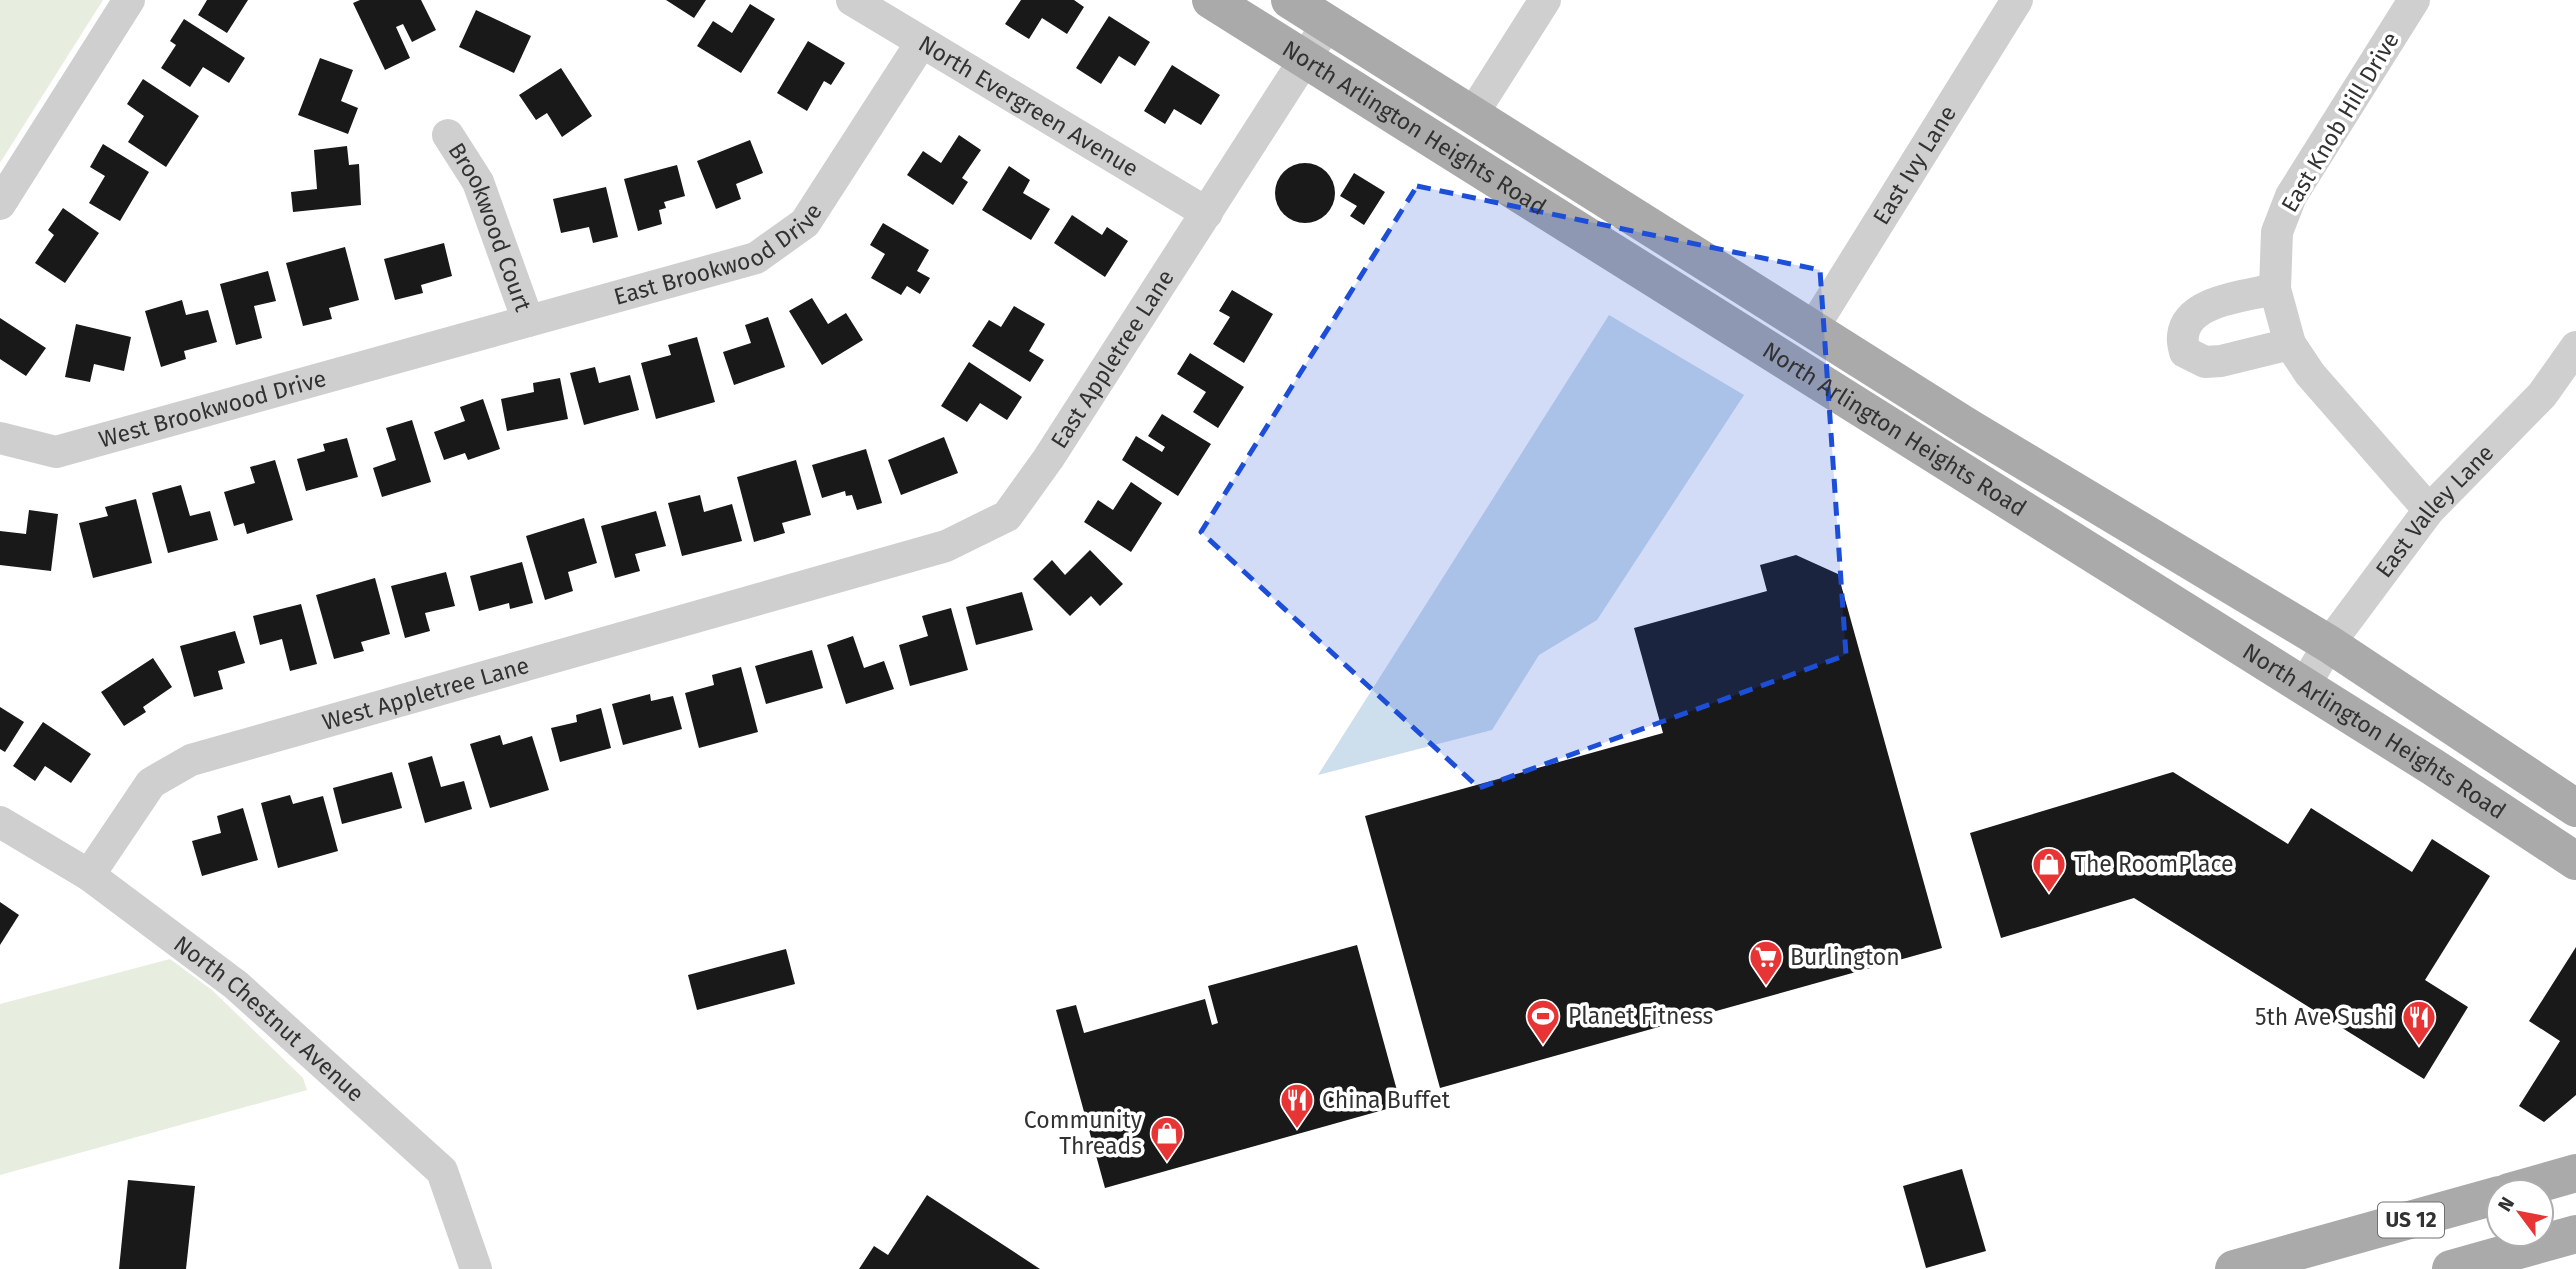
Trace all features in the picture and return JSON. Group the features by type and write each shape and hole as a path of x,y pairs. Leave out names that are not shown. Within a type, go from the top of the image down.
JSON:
{"main road":[{"name":"North Arlington Heights Road","path":"1211,0 2304,686 2576,861"},
{"name":"North Arlington Heights Road","path":"1290,0 2074,492 2329,644 2576,808"},
{"path":"2555,1179 2576,1173"},
{"name":"US 12","path":"2234,1269 2485,1199"},
{"path":"2466,1268 2576,1234"},
{"path":"2561,1269 2576,1244"}],"street":[{"path":"0,204 129,0"},
{"name":"North Evergreen Avenue","path":"852,0 1207,213"},
{"path":"1472,115 1545,0"},
{"name":"East Ivy Lane","path":"1813,328 2017,0"},
{"name":"East Knob Hill Drive","path":"2414,0 2291,196 2277,232 2275,289 2290,344 2309,374 2429,510"},
{"name":"East Appletree Lane","path":"810,583 946,546 1007,516 1048,459 1328,23"},
{"name":"East Brookwood Drive","path":"426,350 756,258 805,223 921,43"},
{"name":"Brookwood Court","path":"448,135 478,182 528,321"},
{"path":"2275,289 2204,306 2190,318 2182,336 2185,352 2205,362 2221,361 2290,344"},
{"name":"East Valley Lane","path":"2304,686 2329,644 2429,510 2542,395 2576,347"},
{"name":"West Brookwood Drive","path":"0,438 56,452 426,350"},
{"name":"West Appletree Lane","path":"89,875 151,783 191,760 810,583"},
{"name":"North Chestnut Avenue","path":"0,822 89,875 236,985 442,1171 476,1269"}],"highlighted area":[{"path":"1417,186 1820,270 1846,655 1479,788 1201,532"}],"shaded area":[{"path":"0,0 103,0 0,163"},
{"path":"170,959 212,990 303,1078 307,1090 0,1175 0,1004"}],"water":[{"path":"1609,315 1744,395 1597,620 1539,655 1492,730 1318,775"}],"building":[{"path":"207,0 248,0 227,33 198,15"},
{"path":"360,0 421,0 436,30 412,42 403,24 396,27 410,58 385,70 353,3"},
{"path":"666,0 706,0 694,18"},
{"path":"1021,0 1074,0 1084,7 1067,34 1042,18 1029,39 1005,24"},
{"path":"750,4 775,19 741,73 697,46 713,21 732,33"},
{"path":"476,10 531,36 514,73 459,47"},
{"path":"1109,16 1150,42 1135,66 1119,56 1101,84 1076,68"},
{"path":"184,19 245,58 229,83 203,67 190,87 161,68 176,45 170,41"},
{"path":"808,41 845,63 831,85 824,81 807,111 777,93"},
{"path":"320,58 353,70 341,101 358,108 348,134 298,115"},
{"path":"1172,65 1220,95 1201,125 1174,109 1165,124 1144,111"},
{"path":"561,68 592,116 562,137 547,113 536,120 519,95"},
{"path":"143,79 199,116 166,167 128,142 144,116 127,104"},
{"path":"959,135 981,150 962,178 968,182 953,205 907,175 923,151 941,163"},
{"path":"750,140 763,173 736,184 741,199 716,209 697,161"},
{"path":"103,144 149,172 120,221 89,203 105,176 90,167"},
{"path":"347,146 349,165 359,164 361,205 293,212 291,192 317,189 314,150"},
{"path":"1305,163 1322,168 1330,176 1335,193 1330,210 1322,218 1305,223 1288,218 1280,210 1275,193 1280,176 1288,168"},
{"path":"677,165 685,196 664,202 666,208 659,210 662,224 638,231 624,179"},
{"path":"1009,166 1030,180 1023,193 1050,209 1031,240 982,210"},
{"path":"1354,173 1385,192 1364,225 1350,216 1357,206 1340,196"},
{"path":"606,187 618,237 593,243 589,227 561,233 553,199"},
{"path":"63,208 99,233 65,283 35,263 54,235 48,230"},
{"path":"1072,215 1102,235 1107,227 1128,241 1105,277 1054,243"},
{"path":"883,223 929,250 917,271 930,278 920,294 907,286 901,295 871,278 885,254 870,245"},
{"path":"444,243 452,276 421,285 423,293 395,300 384,259"},
{"path":"345,247 359,300 329,308 332,319 303,326 286,263"},
{"path":"268,271 276,301 254,306 262,338 236,345 220,284"},
{"path":"1232,290 1273,314 1244,363 1213,344 1230,317 1219,311"},
{"path":"812,298 828,324 846,313 863,340 822,365 789,311"},
{"path":"182,300 186,315 208,310 217,342 184,351 186,359 161,367 145,311"},
{"path":"1014,306 1045,324 1029,351 1044,360 1030,382 972,346 989,320 1001,327"},
{"path":"768,317 785,367 734,385 723,352 751,343 745,325"},
{"path":"0,318 46,348 26,376 0,359"},
{"path":"76,324 131,337 124,371 94,364 90,382 65,377"},
{"path":"697,337 715,402 656,419 641,363 671,355 668,345"},
{"path":"1190,353 1244,387 1218,428 1193,412 1206,392 1177,374"},
{"path":"969,362 1022,397 1007,420 980,403 967,422 941,406"},
{"path":"595,367 599,383 630,375 639,410 584,425 570,373"},
{"path":"560,378 568,419 507,431 501,399 534,392 533,383"},
{"path":"483,399 500,449 468,460 465,453 444,460 434,432 465,421 460,407"},
{"path":"1162,414 1211,444 1178,496 1122,460 1136,436 1162,452 1165,447 1148,436"},
{"path":"412,420 431,482 382,497 373,468 396,460 386,428"},
{"path":"944,437 958,473 901,495 888,460"},
{"path":"347,438 358,477 306,491 297,459 325,451 323,444"},
{"path":"866,449 882,503 857,510 852,495 846,496 845,491 822,498 812,465"},
{"path":"275,460 293,520 247,534 244,523 234,526 224,492 255,483 250,467"},
{"path":"796,460 811,515 782,523 785,533 754,542 737,477"},
{"path":"1131,482 1162,503 1131,552 1084,522 1098,500 1113,510"},
{"path":"181,485 190,516 210,511 218,540 168,553 152,493"},
{"path":"700,495 704,512 732,504 742,541 682,556 668,503"},
{"path":"136,499 152,563 93,578 79,523 108,516 105,507"},
{"path":"29,510 58,514 51,571 0,565 0,531 26,534"},
{"path":"656,511 666,546 635,554 640,571 615,578 601,526"},
{"path":"584,518 597,563 568,572 573,591 545,600 526,536"},
{"path":"1090,550 1123,584 1100,606 1091,596 1070,616 1033,579 1052,560 1065,575"},
{"path":"1796,555 1838,574 1942,948 1440,1088 1365,816 1663,733 1634,628 1767,591 1760,565"},
{"path":"522,562 533,603 510,609 509,603 479,611 470,576"},
{"path":"446,572 455,606 425,613 430,631 405,638 391,586"},
{"path":"375,578 390,634 361,642 364,651 334,659 316,595"},
{"path":"1022,592 1033,630 976,645 966,607"},
{"path":"301,604 317,664 290,671 282,639 260,645 253,616"},
{"path":"951,608 968,670 910,686 899,645 928,636 922,616"},
{"path":"235,631 245,663 218,671 223,689 194,697 180,646"},
{"path":"853,636 864,668 884,661 894,689 846,704 827,645"},
{"path":"812,650 823,688 766,704 755,666"},
{"path":"153,658 172,687 143,707 146,712 124,726 101,692"},
{"path":"741,667 758,732 699,748 685,693 714,685 712,675"},
{"path":"650,694 651,701 673,696 682,729 623,745 612,704"},
{"path":"0,707 24,722 5,752 0,749"},
{"path":"601,708 611,748 560,762 551,728 577,722 576,715"},
{"path":"43,722 91,754 71,783 45,766 35,781 13,766"},
{"path":"500,735 503,745 532,736 549,790 490,808 470,744"},
{"path":"432,756 441,787 464,781 472,809 425,823 408,763"},
{"path":"392,772 402,808 342,824 333,788"},
{"path":"2173,772 2288,844 2311,808 2412,872 2432,839 2490,876 2425,980 2468,1007 2424,1079 2134,898 2001,938 1970,833"},
{"path":"290,795 293,804 323,796 338,851 278,868 261,803"},
{"path":"243,808 258,860 202,876 192,841 221,833 217,816"},
{"path":"0,902 19,915 0,945"},
{"path":"1357,945 1401,1105 1105,1188 1056,1010 1076,1005 1084,1033 1205,999 1212,1025 1218,1023 1208,986"},
{"path":"2576,947 2576,1095 2544,1122 2519,1106 2560,1041 2529,1021"},
{"path":"786,949 795,984 697,1010 688,975"},
{"path":"1962,1169 1986,1251 1926,1268 1903,1186"},
{"path":"128,1180 195,1186 186,1269 119,1269"},
{"path":"927,1195 1040,1269 859,1269 874,1246 888,1255"}],"place":[{"name":"The RoomPlace","path":"2049,894"},
{"name":"Burlington","path":"1766,987"},
{"name":"Planet Fitness","path":"1543,1046"},
{"name":"5th Ave Sushi","path":"2419,1047"},
{"name":"China Buffet","path":"1297,1130"},
{"name":"Community Threads","path":"1167,1163"}]}
